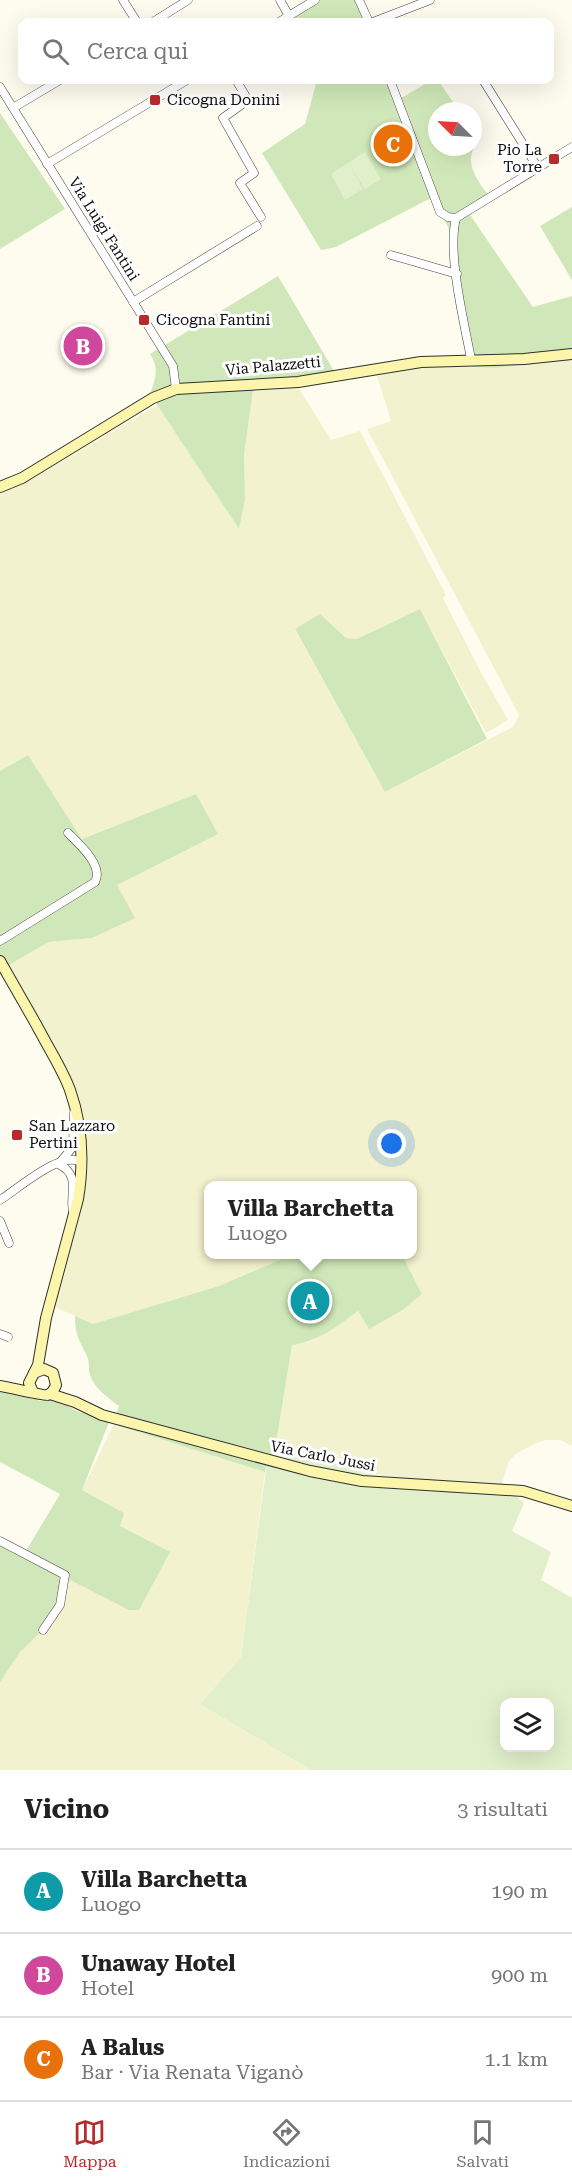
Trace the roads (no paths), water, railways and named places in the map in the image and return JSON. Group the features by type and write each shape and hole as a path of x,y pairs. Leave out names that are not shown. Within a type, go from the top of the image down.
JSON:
{"street":[{"path":"123,0 134,18"},
{"path":"159,18 188,0"},
{"path":"280,0 290,16"},
{"path":"286,18 315,0"},
{"path":"359,0 368,18"},
{"path":"381,18 430,0"},
{"path":"14,108 53,84"},
{"path":"47,164 180,84"},
{"path":"238,84 248,100 223,118 254,173 240,183 261,217"},
{"path":"392,84 440,212 448,217 456,218 572,147"},
{"path":"486,84 538,168"},
{"name":"Via Luigi Fantini","path":"0,87 173,366 176,389"},
{"path":"456,218 453,240 471,359"},
{"path":"133,302 257,226"},
{"path":"391,255 457,274"},
{"name":"Via Palazzetti","path":"0,487 22,478 153,398 176,389 298,382 421,362 524,359 572,354"},
{"path":"0,941 95,882 98,877 97,869 68,833"},
{"path":"0,961 60,1067 69,1089 79,1130 80,1182 74,1215 43,1332 39,1359 29,1383 33,1392"},
{"path":"61,1163 73,1147 74,1109"},
{"path":"0,1200 50,1167 75,1159 81,1162"},
{"path":"61,1163 73,1178 71,1204 74,1215"},
{"path":"0,1221 9,1243"},
{"path":"3,1386 44,1396 55,1389 55,1378 45,1357 43,1332"},
{"path":"3,1386 44,1369 55,1378"},
{"name":"Via Carlo Jussi","path":"55,1378 75,1402"},
{"name":"Via Carlo Jussi","path":"50,1394 75,1402 102,1415 310,1471 362,1480 523,1491 572,1506"},
{"path":"0,1541 65,1575 60,1605 43,1630"}],"place":[{"name":"Cicogna Donini","path":"155,100"},
{"name":"A Balus","path":"393,144"},
{"name":"Pio La Torre","path":"554,159"},
{"name":"Cicogna Fantini","path":"144,320"},
{"name":"Unaway Hotel","path":"83,346"},
{"name":"San Lazzaro Pertini","path":"17,1135"},
{"name":"Villa Barchetta","path":"310,1301"}]}
